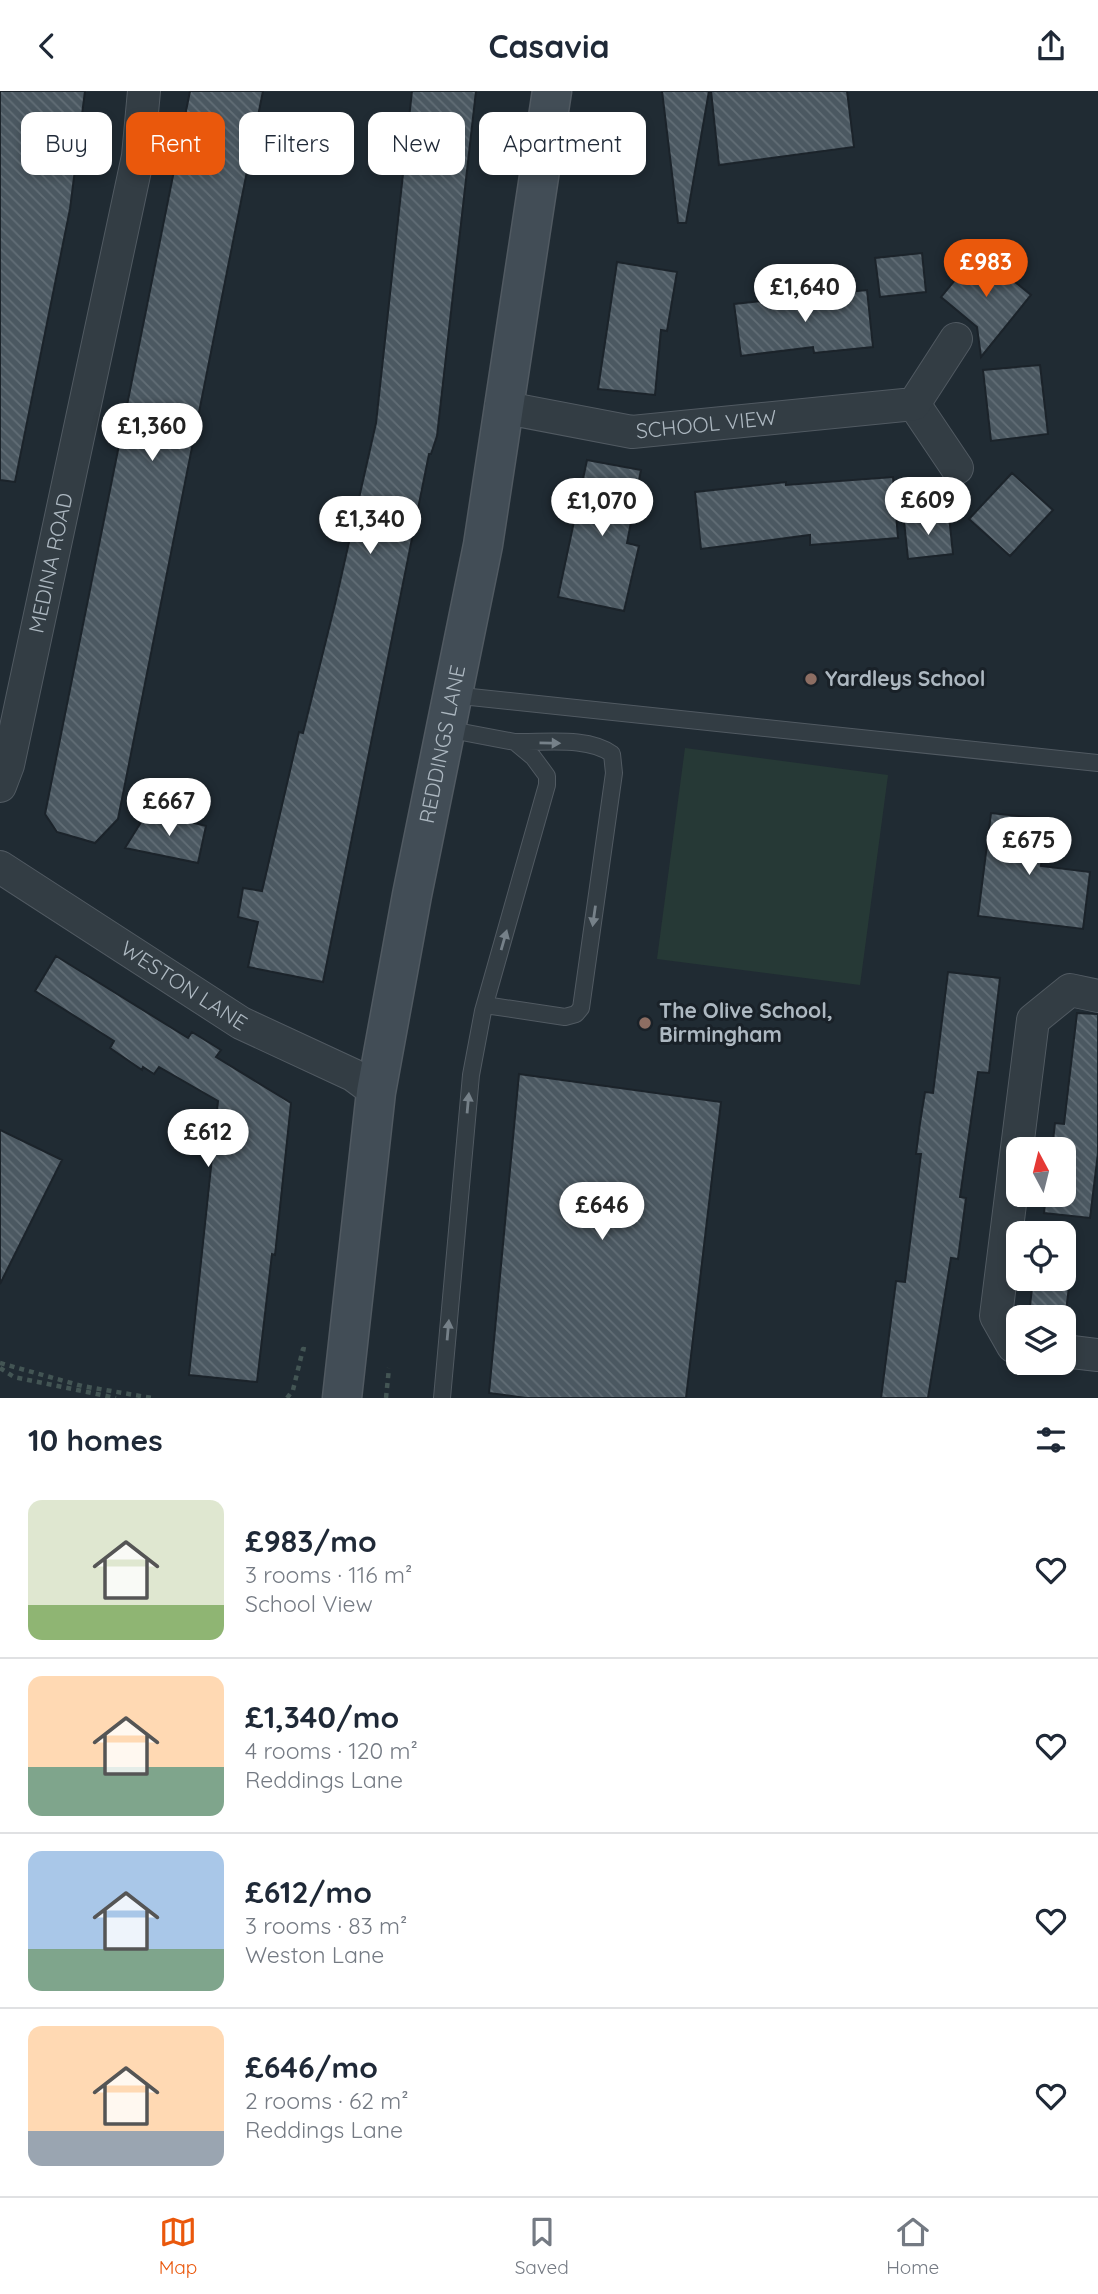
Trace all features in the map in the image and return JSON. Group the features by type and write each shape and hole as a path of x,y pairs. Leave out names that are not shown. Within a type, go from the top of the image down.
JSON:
{"street":[{"name":"MEDINA ROAD","path":"0,786 8,765 138,156 144,91"},
{"name":"REDDINGS LANE","path":"342,1398 376,1092 483,545 501,407 552,91"},
{"path":"956,339 914,404 957,468"},
{"name":"SCHOOL VIEW","path":"501,407 632,432 914,404"},
{"name":"WESTON LANE","path":"0,867 241,1023 353,1075 376,1092"},
{"path":"1006,1334 996,1317 1033,1020 1070,990 1098,996"},
{"path":"1076,1353 1098,1355"}],"lane":[{"path":"442,1398 471,1075 485,1005 545,798 547,776 533,757 515,742 449,712"},
{"path":"449,712 1098,763"},
{"path":"485,1005 565,1017 576,1014 581,1008 614,773 612,754 607,750 580,744 515,742"}],"path":[{"path":"0,1366 14,1377 116,1398"},
{"path":"0,1366 82,1387 152,1398"}],"green space":[{"path":"685,748 888,775 860,985 657,959"}],"building":[{"path":"0,91 85,91 82,112 21,112 21,175 74,175 70,209 15,482 0,480"},
{"path":"190,91 263,91 259,112 239,112 239,175 246,175 118,819 95,843 57,832 45,814 173,175 225,175 225,112 186,112"},
{"path":"412,91 476,91 437,436 429,454 323,982 248,967 258,922 238,917 243,888 262,891 299,732 303,733 335,604 376,423 403,175 465,175 465,112 410,112"},
{"path":"662,91 709,91 686,223 678,223"},
{"path":"711,91 847,91 854,147 719,165"},
{"path":"978,252 1031,295 981,357 977,327 941,297"},
{"path":"922,253 926,292 880,297 875,258"},
{"path":"617,262 677,272 667,331 661,330 655,395 598,389"},
{"path":"867,290 873,347 814,353 813,347 741,356 734,304"},
{"path":"1040,365 1048,434 991,441 983,370"},
{"path":"587,460 641,470 627,543 639,546 624,611 558,597"},
{"path":"1012,473 1053,510 1010,556 969,519"},
{"path":"893,477 898,538 810,545 810,535 701,549 695,492 786,482 786,485"},
{"path":"949,516 953,554 908,559 904,521"},
{"path":"148,811 206,826 198,863 125,848"},
{"path":"991,813 1047,819 1041,866 1090,872 1083,929 978,916"},
{"path":"56,956 188,1038 192,1032 221,1050 216,1057 291,1103 275,1255 272,1254 257,1382 189,1375 218,1101 159,1067 154,1074 143,1067 142,1070 110,1048 114,1041 35,991"},
{"path":"948,972 1000,978 989,1073 978,1072 960,1197 966,1198 958,1259 951,1258 928,1398 881,1398 896,1281 905,1282 921,1154 916,1154 920,1123 925,1092 933,1093"},
{"path":"1077,1013 1098,1014 1098,1153 1090,1218 1044,1213 1045,1207 1076,1207 1076,1137 1053,1137 1055,1123 1064,1124"},
{"path":"519,1074 721,1102 686,1398 526,1398 489,1393"},
{"path":"0,1130 62,1160 0,1284"},
{"path":"1032,1291 1068,1291 1067,1305 1030,1305"}],"place":[{"name":"Yardleys School","path":"811,679"},
{"name":"The Olive School, Birmingham","path":"645,1023"}]}
